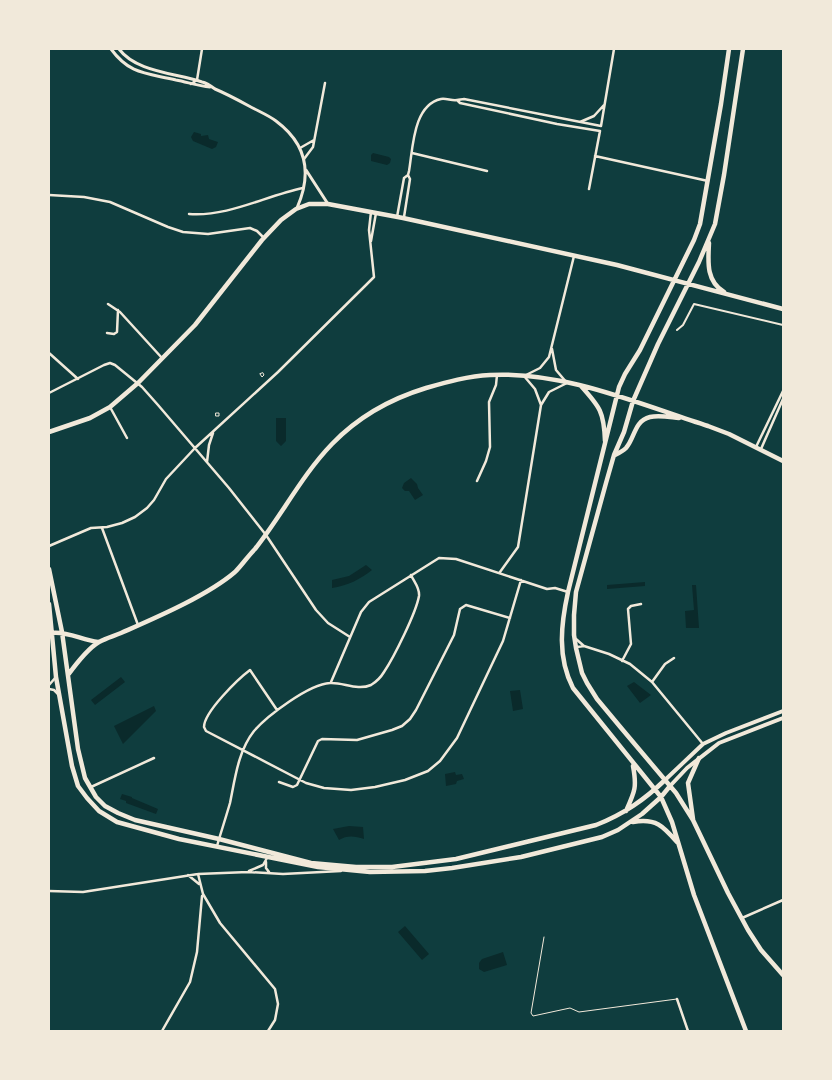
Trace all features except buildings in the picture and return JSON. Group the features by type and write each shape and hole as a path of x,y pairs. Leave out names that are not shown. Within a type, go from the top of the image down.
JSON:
{"main road":[{"path":"729,49 722,104 700,224 640,350 626,374 617,397 568,592 561,636 564,662 573,688 654,790 668,811 694,895 746,1031"},
{"path":"743,49 716,217 709,240 632,401 624,432 614,455 576,592 574,635 582,673 597,699 670,786 694,820 741,919 760,950 783,975"},
{"path":"49,432 77,423 110,407 138,384 195,325 264,238 281,220 296,209 309,204 328,204 404,218 617,265 783,309"},
{"path":"709,240 708,262 710,277 717,288 729,296"},
{"path":"68,675 98,642 198,596 236,571 266,535 332,443 360,419 393,399 453,380 497,375 524,376 581,386 723,432 783,461"},
{"path":"581,386 601,410 604,420 605,450"},
{"path":"614,455 624,449 638,425 644,419 655,416 688,420"},
{"path":"49,569 62,632 78,749 85,778 90,788 106,806 135,820 219,838 311,863 356,867 392,867 420,864 555,836 596,825 626,812 640,803 703,744 726,733 783,712"},
{"path":"49,604 56,677 72,766 78,786 86,798 99,810 117,822 267,859 347,871 370,872 425,871 521,857 631,822 643,820 653,821 662,825 680,845"},
{"path":"52,633 62,632 80,639 98,642"},
{"path":"631,822 660,798 699,758 719,743 783,718"},
{"path":"694,820 688,783 699,758"},
{"path":"626,812 635,790 636,780 633,763"},
{"path":"596,825 603,832"},
{"path":"473,854 469,856 468,860 474,865"}],"street":[{"path":"111,49 121,62 132,70 213,88"},
{"path":"119,49 135,64 197,80 238,99 276,120 290,133 304,158 306,170 304,188 296,209"},
{"path":"197,80 202,49"},
{"path":"589,188 614,49"},
{"path":"190,84 197,80"},
{"path":"304,158 313,147 325,84"},
{"path":"404,218 410,179 408,175 417,124 423,110 442,98 458,100 461,98 601,126"},
{"path":"458,100 460,103 600,131"},
{"path":"579,122 588,119 604,105"},
{"path":"300,148 314,140"},
{"path":"412,154 487,171"},
{"path":"595,156 708,181"},
{"path":"306,170 328,204"},
{"path":"397,217 404,178 408,175"},
{"path":"188,214 199,215 220,212 304,188"},
{"path":"49,195 92,198 110,202 183,232 208,234 250,228 257,230 264,238"},
{"path":"371,243 373,212"},
{"path":"49,546 82,530 122,523 135,517 147,508 166,479 195,448 320,332 374,277 368,230 373,212"},
{"path":"541,405 535,389 524,376 538,370 546,363 552,349 574,256"},
{"path":"108,304 118,310 162,358"},
{"path":"677,330 683,325 694,304 783,325"},
{"path":"107,333 114,334 117,332 118,310"},
{"path":"500,572 518,547 541,405 549,392 567,383 556,370 552,349"},
{"path":"49,353 78,379"},
{"path":"49,393 104,365 110,364 138,384 207,462 266,535 316,610 328,623 350,637"},
{"path":"477,481 490,447 489,402 496,384 497,375"},
{"path":"758,448 783,391"},
{"path":"758,448 783,399"},
{"path":"110,407 127,438"},
{"path":"207,462 209,444 213,432"},
{"path":"102,527 138,625"},
{"path":"331,683 361,612 369,602 439,558 456,559 547,589 555,588 568,592"},
{"path":"217,846 239,762 254,732 277,710 318,686 331,683 361,687 370,685 378,680 384,673 404,634 419,595 418,587 411,575"},
{"path":"277,710 250,670 228,690 207,718 204,727 206,731 235,744 243,751 300,780 324,788 351,790 390,784 428,771 440,762 457,738 504,641 520,580"},
{"path":"622,660 631,644 628,609 631,606 641,604"},
{"path":"279,782 293,787 297,785 318,741 327,738 357,740 392,730 402,726 410,719 454,635 462,606 466,605 510,618"},
{"path":"574,635 578,642 584,646 630,664 652,682 703,744"},
{"path":"576,648 584,646"},
{"path":"652,682 665,664 674,658"},
{"path":"49,684 56,677"},
{"path":"49,689 54,690 59,695"},
{"path":"90,788 154,758"},
{"path":"248,872 260,867 267,859"},
{"path":"267,859 266,868 270,873"},
{"path":"49,892 72,893 198,874 347,871"},
{"path":"198,874 203,894 220,923 275,989 278,1004 274,1020 268,1031"},
{"path":"188,876 200,885"},
{"path":"162,1031 190,982 197,952 203,894"},
{"path":"741,919 783,900"},
{"path":"677,999 688,1031"}],"lane":[{"path":"544,937 531,1013 533,1016 570,1008 579,1012 677,999"}],"water":[{"path":"194,132 201,134 201,136 208,135 209,139 218,142 216,147 212,149 193,141 191,137"},
{"path":"373,153 389,157 391,159 390,163 387,165 371,161"},
{"path":"276,418 286,418 286,441 281,446 276,441"},
{"path":"411,478 423,495 415,500 409,491 405,491 402,488 404,483"},
{"path":"366,565 372,570 348,584 332,588 332,580 349,576"},
{"path":"645,582 645,586 607,589 607,585"},
{"path":"692,585 696,585 699,628 686,628 685,611 694,610"},
{"path":"121,677 125,682 95,705 91,700"},
{"path":"634,682 651,695 640,703 627,686"},
{"path":"520,690 523,709 513,711 510,691"},
{"path":"154,706 156,711 123,744 114,726"},
{"path":"455,772 456,775 462,774 464,779 457,781 456,784 446,786 445,774"},
{"path":"122,794 158,809 156,814 126,803 126,801 120,799"},
{"path":"349,826 363,827 364,839 351,836 339,840 333,829"},
{"path":"405,926 429,954 422,960 398,932"},
{"path":"503,952 507,965 484,972 479,969 479,963 482,959"}]}
